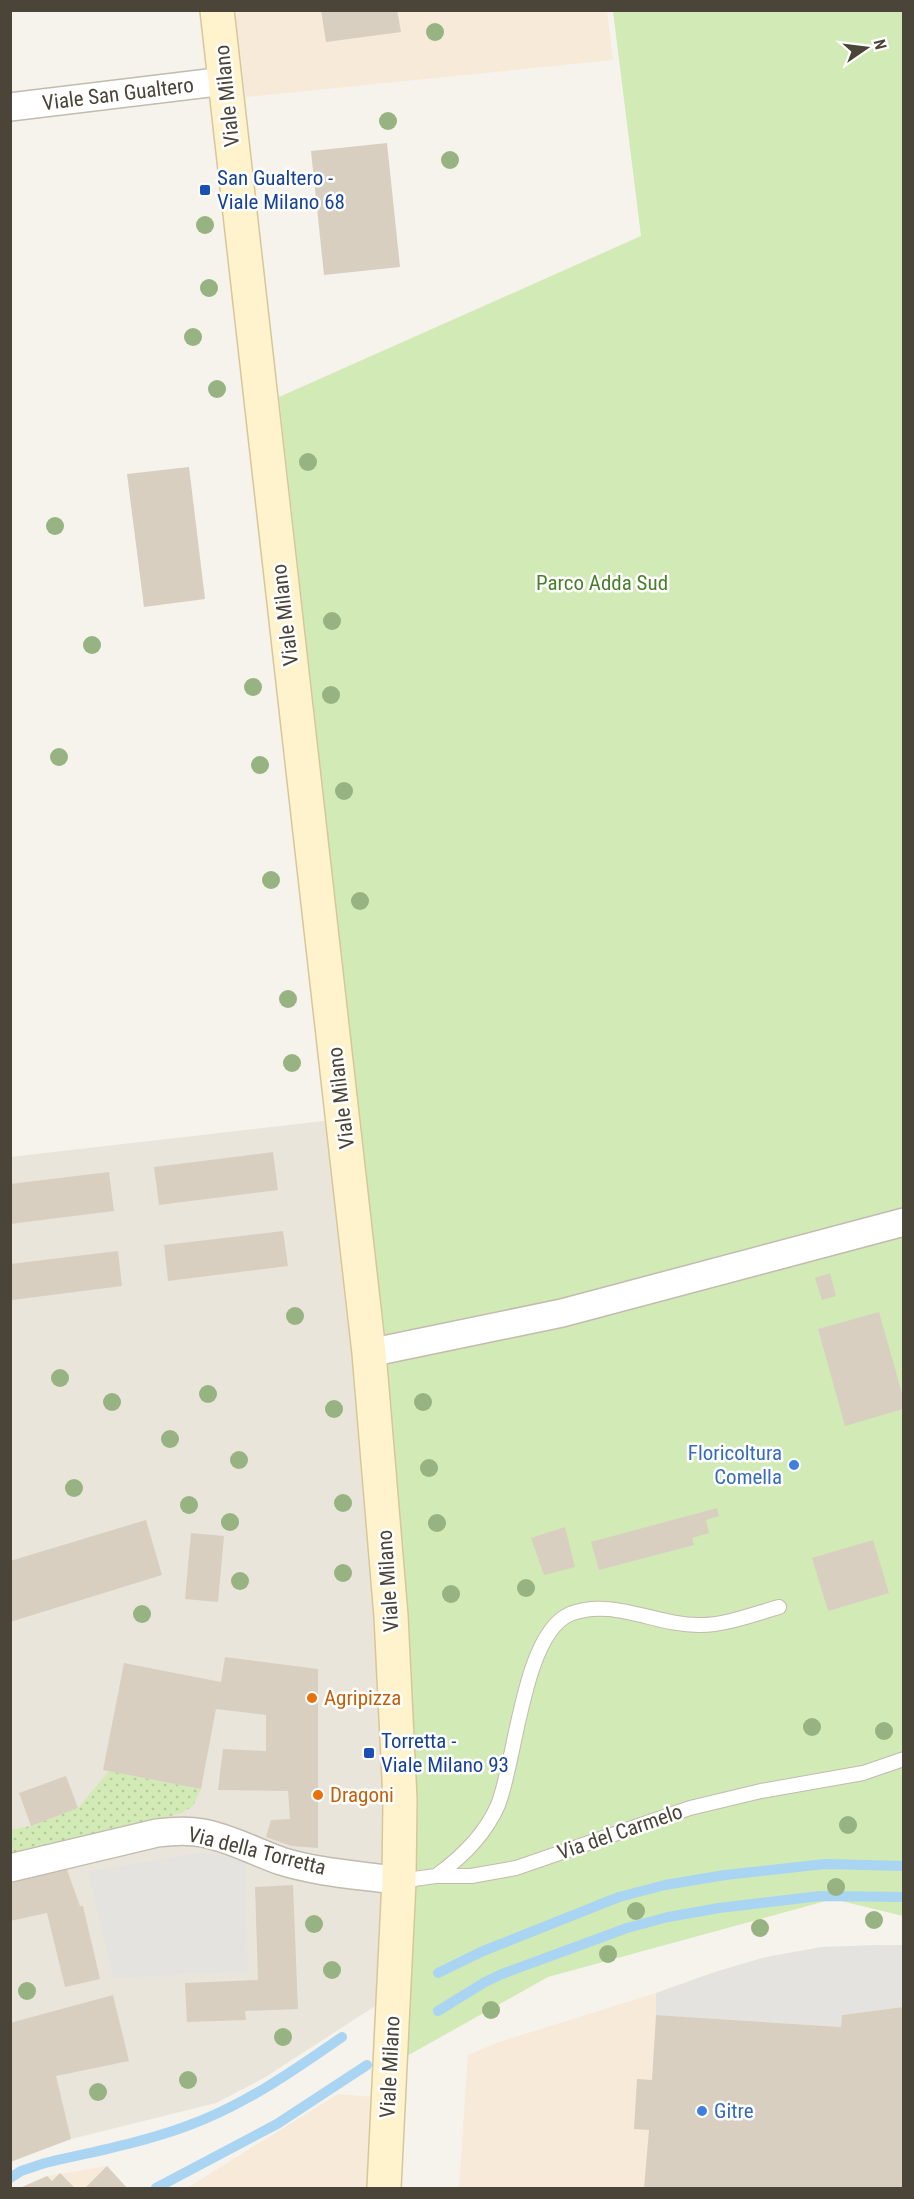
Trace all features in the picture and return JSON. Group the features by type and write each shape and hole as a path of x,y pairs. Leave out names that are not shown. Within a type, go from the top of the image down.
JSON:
{"street":[{"name":"Viale Milano","path":"217,10 369,1353 397,1715 400,1798 399,1881 384,2188"},
{"name":"Viale San Gualtero","path":"10,107 225,81"},
{"path":"369,1353 562,1313 903,1222"},
{"name":"Via della Torretta","path":"10,1868 157,1833 180,1831 211,1835 304,1867 399,1881"}],"lane":[{"path":"436,1876 469,1850 497,1806 536,1658 554,1625 568,1615 585,1609 603,1608 682,1624 702,1625 779,1607"},
{"name":"Via del Carmelo","path":"399,1881 436,1876 471,1876 516,1868 690,1808 761,1791 842,1778 903,1759"}],"shaded area":[{"path":"245,10 607,11 613,60 246,97 235,14"},
{"path":"341,1119 389,1662 389,1997 264,2078 216,2103 71,2139 11,2162 10,1157"},
{"path":"197,1853 217,1853 245,1863 248,1972 113,1978 88,1871"},
{"path":"903,1945 903,2188 459,2188 468,2055 496,2043 766,1957 822,1947"},
{"path":"903,1945 903,2007 842,2015 841,2027 656,2015 656,1993 715,1972 766,1957 822,1947"},
{"path":"338,2094 385,2098 380,2188 187,2188"},
{"path":"107,2166 127,2188 20,2188 47,2176"}],"green space":[{"name":"Parco Adda Sud","path":"613,11 903,11 903,1916 833,1899 548,1977 405,2057 416,1811 386,1360 279,397 641,236"},
{"path":"109,1771 201,1789 193,1806 182,1813 11,1856 10,1830 31,1826 78,1808"}],"building":[{"path":"321,10 397,10 401,32 326,42"},
{"path":"387,143 400,267 324,275 311,151"},
{"path":"189,467 205,599 144,607 127,474"},
{"path":"273,1152 278,1190 159,1205 154,1167"},
{"path":"109,1172 114,1211 10,1224 10,1184"},
{"path":"283,1231 288,1266 168,1281 164,1245"},
{"path":"118,1251 122,1286 12,1300 10,1264"},
{"path":"830,1273 836,1296 822,1300 815,1278"},
{"path":"879,1312 903,1397 903,1409 845,1426 818,1329"},
{"path":"717,1508 719,1516 706,1520 709,1533 692,1538 694,1545 599,1570 591,1542"},
{"path":"146,1520 162,1575 10,1622 10,1561"},
{"path":"565,1527 575,1567 544,1575 531,1538"},
{"path":"191,1533 224,1536 218,1602 185,1599"},
{"path":"873,1540 889,1593 828,1611 812,1558"},
{"path":"225,1657 318,1669 318,1848 291,1846 266,1837 271,1820 290,1819 288,1791 218,1790 223,1749 266,1751 266,1715 216,1709 201,1789 103,1770 124,1663 221,1682"},
{"path":"66,1776 78,1808 31,1826 19,1793"},
{"path":"66,1867 80,1906 83,1906 100,1979 65,1987 47,1913 10,1921 10,1879"},
{"path":"293,1885 298,2009 245,2011 246,2020 187,2022 185,1983 258,1980 255,1887"},
{"path":"113,1995 129,2061 56,2076 71,2139 10,2162 10,2023"},
{"path":"903,2007 903,2188 644,2188 649,2130 634,2129 637,2079 652,2080 656,2015 841,2027 842,2015"},
{"path":"107,2166 127,2188 85,2188"},
{"path":"60,2173 75,2188 20,2188 47,2176 52,2181"}],"waterway":[{"path":"438,1973 483,1951 619,1897 665,1885 725,1875 825,1864 904,1866"},
{"path":"438,2011 502,1974 627,1928 668,1917 719,1908 820,1896 904,1897"},
{"path":"10,2178 21,2171 45,2163 116,2147 208,2118 267,2087 342,2037"},
{"path":"156,2188 277,2124 367,2065"}],"place":[{"name":"San Gualtero - Viale Milano 68","path":"205,190"},
{"name":"Floricoltura Comella","path":"794,1465"},
{"name":"Agripizza","path":"312,1698"},
{"name":"Torretta - Viale Milano 93","path":"369,1753"},
{"name":"Dragoni","path":"318,1795"},
{"name":"Gitre","path":"702,2111"}]}
